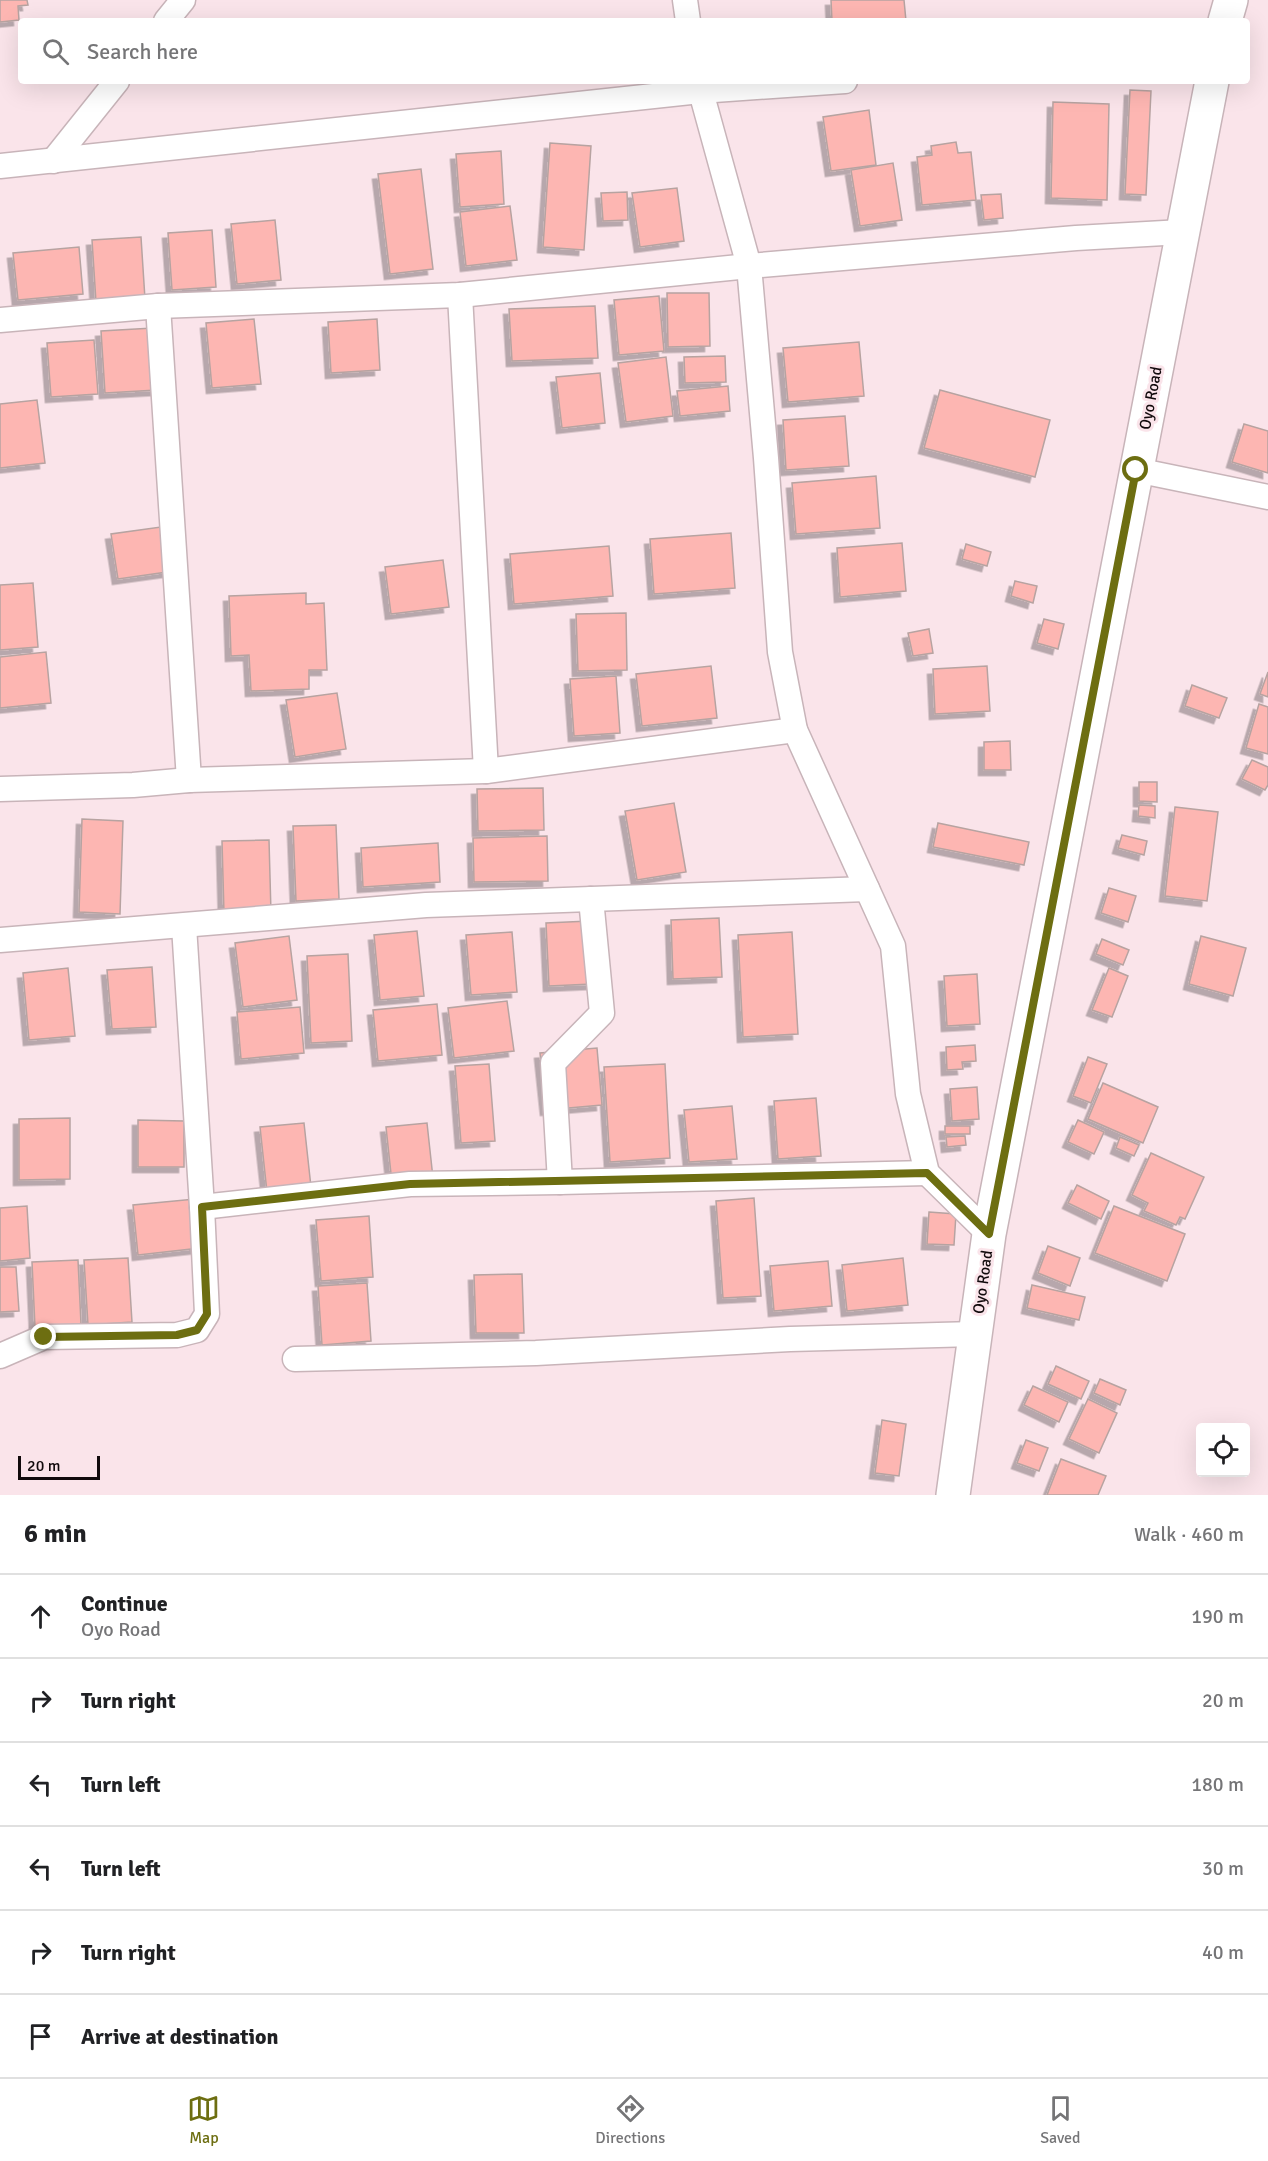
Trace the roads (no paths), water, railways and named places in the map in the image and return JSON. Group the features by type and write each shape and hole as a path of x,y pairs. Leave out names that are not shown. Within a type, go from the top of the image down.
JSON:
{"street":[{"path":"168,18 183,0"},
{"path":"685,0 688,18"},
{"path":"1227,18 1231,0"},
{"path":"53,161 115,84"},
{"path":"0,166 699,86 757,84"},
{"name":"Oyo Road","path":"953,1495 989,1234 1211,84"},
{"path":"699,86 749,266 780,652 795,730 893,946 908,1095 927,1173 989,1234"},
{"path":"0,320 158,306 460,295 749,266 1076,238 1182,232"},
{"path":"460,295 486,771"},
{"path":"158,306 189,780"},
{"path":"1136,470 1268,497"},
{"path":"0,789 133,785 189,780 486,771 795,730"},
{"path":"0,940 426,905 867,889"},
{"path":"560,1182 553,1063 602,1013 591,899"},
{"path":"0,1356 44,1337 177,1335 197,1330 207,1314 184,926"},
{"path":"202,1207 410,1184 927,1173"},
{"path":"295,1359 536,1353 790,1339 975,1334"}]}
